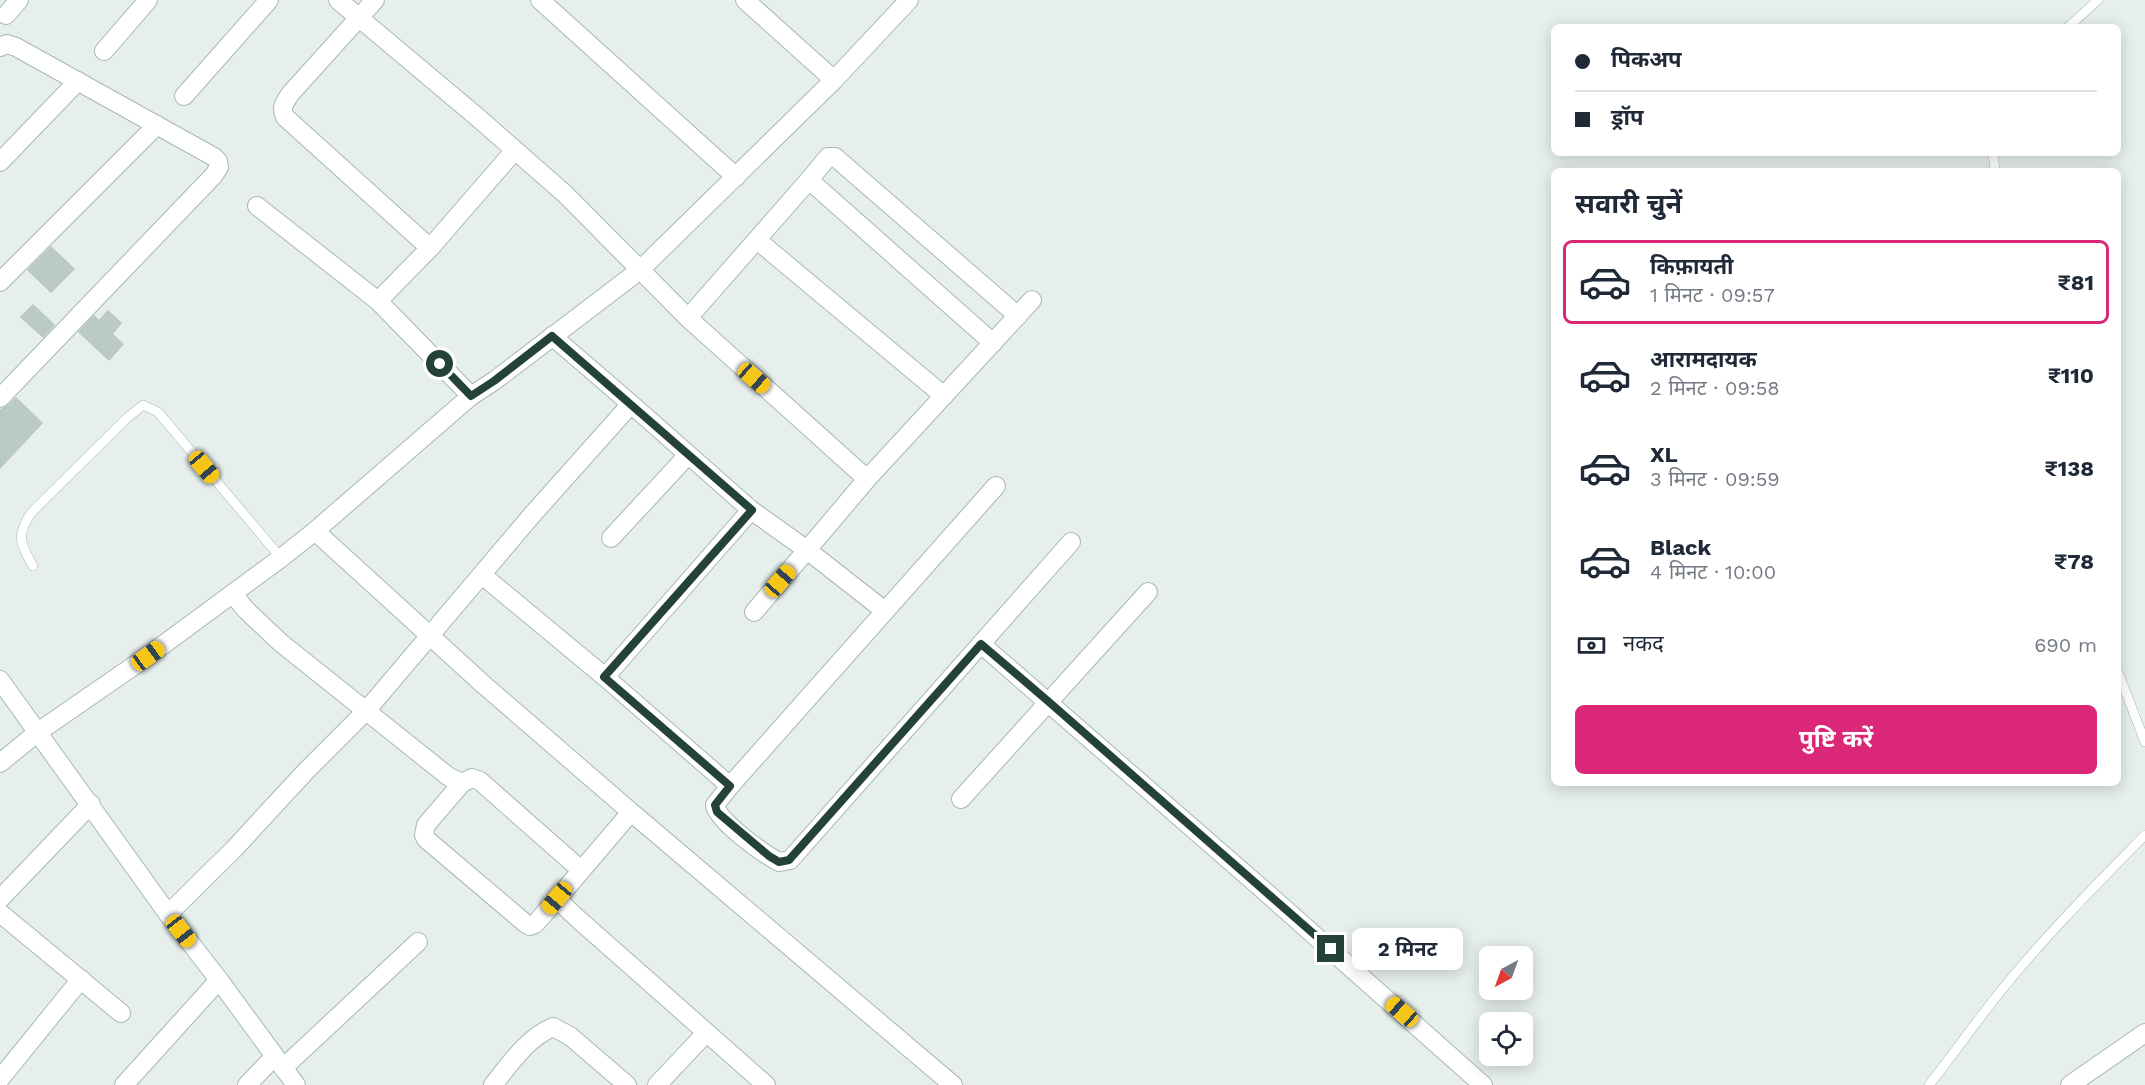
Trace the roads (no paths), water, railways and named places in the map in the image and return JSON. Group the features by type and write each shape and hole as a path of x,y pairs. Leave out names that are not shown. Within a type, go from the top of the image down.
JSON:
{"street":[{"path":"6,15 18,0"},
{"path":"105,51 148,0"},
{"path":"184,96 269,0"},
{"path":"338,0 565,194 688,318 867,479"},
{"path":"375,0 291,93 282,111 285,117 430,248"},
{"path":"745,0 834,80"},
{"path":"0,763 38,732 148,656 281,558 471,396 640,270 834,80 909,0"},
{"path":"544,1 736,177"},
{"path":"0,47 7,44 16,46 218,161 217,172 0,398"},
{"path":"0,162 78,81"},
{"path":"0,282 157,125"},
{"path":"378,301 430,248 515,150"},
{"path":"688,318 828,157 835,157 1018,316"},
{"path":"809,180 993,343"},
{"path":"257,206 378,301 471,396"},
{"path":"757,240 945,396"},
{"path":"754,612 867,479 1032,300"},
{"path":"552,336 752,510 885,611"},
{"path":"168,914 234,849 307,770 366,711 539,507 631,404"},
{"path":"611,538 688,455"},
{"path":"996,486 715,805 720,816 769,856 779,862 789,860 1071,542"},
{"path":"604,677 752,510"},
{"path":"315,531 429,636 631,812 952,1085"},
{"path":"482,575 730,786"},
{"path":"961,800 1148,592"},
{"path":"233,594 246,610 281,643 449,777 462,783"},
{"path":"981,644 1269,894 1483,1085"},
{"path":"0,680 168,914 296,1085"},
{"path":"581,870 480,781 472,778 462,783 426,825 424,835 426,839 531,926 535,924 631,812"},
{"path":"0,899 91,804"},
{"path":"557,898 585,926 766,1085"},
{"path":"0,913 121,1013"},
{"path":"247,1085 278,1062 418,942"},
{"path":"0,1079 81,979"},
{"path":"124,1085 219,980"},
{"path":"493,1085 530,1041 553,1027 570,1036 627,1085"},
{"path":"2070,1085 2145,1033"},
{"path":"657,1085 706,1034"}],"lane":[{"path":"2071,24 2098,0"},
{"path":"33,566 21,540 24,524 31,513 143,405 158,412 281,558"},
{"path":"2121,680 2145,742"},
{"path":"1929,1085 2031,955 2145,835"}]}
